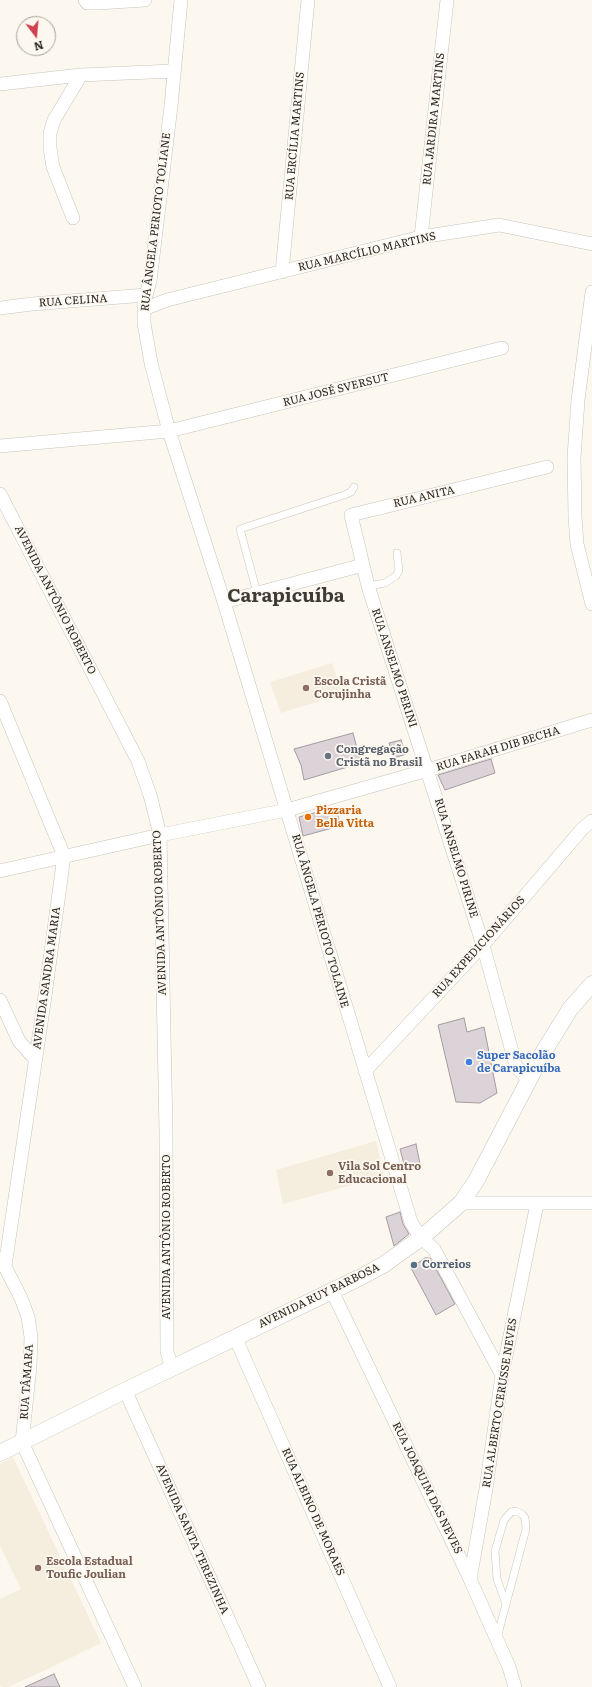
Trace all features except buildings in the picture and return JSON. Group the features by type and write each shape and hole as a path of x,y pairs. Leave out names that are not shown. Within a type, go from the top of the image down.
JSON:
{"street":[{"path":"85,0 87,3 145,0"},
{"name":"RUA ÂNGELA PERIOTO TOLIANE","path":"181,0 173,71 171,106 150,281 144,309 146,341 169,431 224,602"},
{"name":"RUA ERCÍLIA MARTINS","path":"282,272 308,0"},
{"name":"RUA JARDIRA MARTINS","path":"421,237 447,0"},
{"path":"0,84 81,75 173,71"},
{"path":"73,218 53,166 50,148 50,133 54,120 81,75"},
{"name":"RUA MARCÍLIO MARTINS","path":"144,309 167,300 421,237 499,225 592,244"},
{"path":"592,292 576,421 574,517 582,567 592,604"},
{"name":"RUA CELINA","path":"0,308 146,295"},
{"name":"RUA JOSÉ SVERSUT","path":"0,446 169,431 502,348"},
{"name":"RUA ANITA","path":"363,565 351,515 547,467"},
{"name":"AVENIDA ANTÔNIO ROBERTO","path":"0,494 138,761 150,795 160,835 166,1132 167,1352 172,1368"},
{"path":"224,602 363,565"},
{"name":"RUA ANSELMO PERINI","path":"363,565 368,586 428,770"},
{"name":"RUA ÂNGELA PERIOTO TOLAINE","path":"224,602 411,1222 421,1238 434,1249 502,1375"},
{"path":"0,701 64,856"},
{"name":"RUA FARAH DIB BECHA","path":"0,870 160,835 287,810 428,770 592,720"},
{"name":"RUA ANSELMO PIRINE","path":"428,770 483,945 516,1066 529,1081"},
{"name":"RUA EXPEDICIONÁRIOS","path":"365,1072 483,945 583,828 592,821"},
{"name":"AVENIDA SANDRA MARIA","path":"2,1262 35,1060 64,856"},
{"name":"AVENIDA RUY BARBOSA","path":"0,1453 125,1390 383,1265 421,1238 461,1203 476,1181 529,1081 570,1009 592,984"},
{"path":"0,1000 19,1041 35,1060"},
{"path":"461,1203 592,1203"},
{"name":"RUA ALBERTO CERUSSE NEVES","path":"470,1579 486,1489 502,1375 537,1204"},
{"name":"RUA TÂMARA","path":"2,1262 24,1304 28,1317 30,1366 22,1442"},
{"name":"RUA JOAQUIM DAS NEVES","path":"332,1291 470,1579 510,1667 516,1687"},
{"name":"RUA ALBINO DE MORAES","path":"235,1337 390,1687"},
{"name":"AVENIDA SANTA TEREZINHA","path":"125,1390 259,1687"},
{"path":"22,1442 135,1687"}],"lane":[{"path":"257,593 240,529 344,495 351,492 354,487"},
{"path":"368,586 385,583 396,576 399,570 397,553"},
{"path":"497,1639 526,1529 522,1514 516,1511 511,1512 504,1520 495,1551 497,1579 506,1604"}],"shaded area":[{"name":"Escola Cristã Corujinha","path":"332,663 342,694 281,713 270,682"},
{"name":"Vila Sol Centro Educacional","path":"376,1141 384,1176 283,1204 276,1170"},
{"name":"Escola Estadual Toufic Joulian","path":"13,1457 101,1643 8,1687 2,1687 0,1686 0,1599 21,1589 0,1546 0,1464"}],"place":[{"name":"Escola Cristã Corujinha","path":"306,688"},
{"name":"Congregação Cristã no Brasil","path":"328,756"},
{"name":"Pizzaria Bella Vitta","path":"308,817"},
{"name":"Super Sacolão de Carapicuíba","path":"469,1062"},
{"name":"Vila Sol Centro Educacional","path":"330,1173"},
{"name":"Correios","path":"414,1265"},
{"name":"Escola Estadual Toufic Joulian","path":"38,1568"}],"district":[{"name":"Carapicuíba","path":"286,596"}]}
